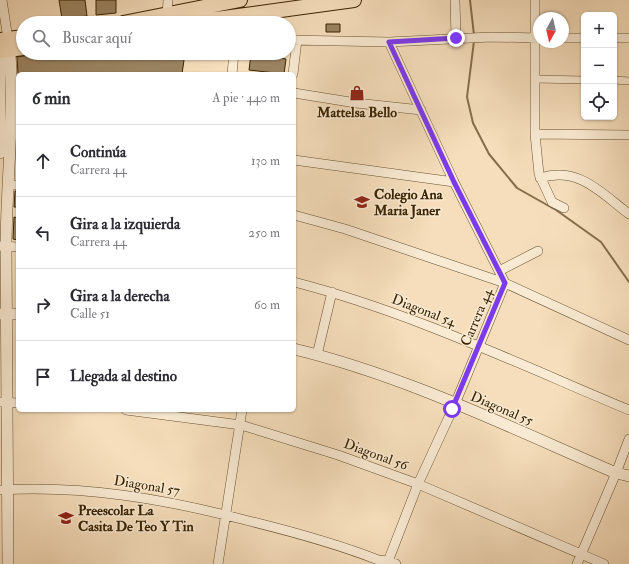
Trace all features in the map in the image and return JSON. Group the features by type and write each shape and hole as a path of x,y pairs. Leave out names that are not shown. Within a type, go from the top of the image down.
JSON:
{"main road":[{"path":"162,16 240,0"},
{"path":"258,16 354,0"},
{"path":"6,46 16,41"}],"street":[{"path":"2,0 14,124 13,185 3,246 4,490 8,564"},
{"path":"167,15 168,0"},
{"path":"455,0 456,38"},
{"path":"535,0 536,12"},
{"path":"296,40 389,42 456,38 533,38"},
{"path":"569,38 581,38"},
{"path":"617,38 629,38"},
{"name":"Carrera 44","path":"386,563 418,484 455,404 505,283 454,182 389,42"},
{"path":"0,153 6,46"},
{"path":"537,48 535,134 540,178 552,202 564,208"},
{"path":"232,72 233,60"},
{"path":"293,60 293,72"},
{"path":"535,79 581,80"},
{"path":"617,80 629,81"},
{"path":"296,93 356,103 421,110"},
{"path":"535,134 629,135"},
{"path":"296,160 454,182"},
{"path":"540,178 564,174 582,179 629,214"},
{"path":"296,216 345,229 505,283 629,340"},
{"path":"3,246 16,247"},
{"path":"499,270 538,251"},
{"name":"Diagonal 54","path":"296,283 332,292 386,310 629,410"},
{"path":"317,355 332,292"},
{"path":"3,314 16,314"},
{"name":"Diagonal 55","path":"296,350 386,376 616,473 629,476"},
{"path":"3,402 16,403"},
{"name":"Diagonal 56","path":"141,412 241,425 338,455 418,484 604,564"},
{"path":"218,564 224,514 241,425 242,412"},
{"path":"577,564 629,439"},
{"name":"Diagonal 57","path":"4,490 72,490 158,499 295,532 386,563"}],"building":[{"path":"59,0 85,0 87,16 62,16"},
{"path":"96,0 116,0 116,13 96,15"},
{"path":"326,24 340,24 340,32 326,32"},
{"path":"17,60 184,60 182,72 18,72"},
{"path":"250,60 286,60 284,72 249,70"},
{"path":"15,191 16,191 16,207 14,207"},
{"path":"14,217 16,218 16,240 13,239"}],"waterway":[{"path":"470,0 474,35"},
{"path":"474,41 467,97 473,123 489,154 517,188 556,210 601,242 629,282"}],"place":[{"name":"Mattelsa Bello","path":"357,93"},
{"name":"Colegio Ana Maria Janer","path":"362,202"},
{"name":"Preescolar La Casita De Teo Y Tin","path":"66,518"}],"route":[{"path":"452,409 505,283 454,182 389,42 456,38"}]}
